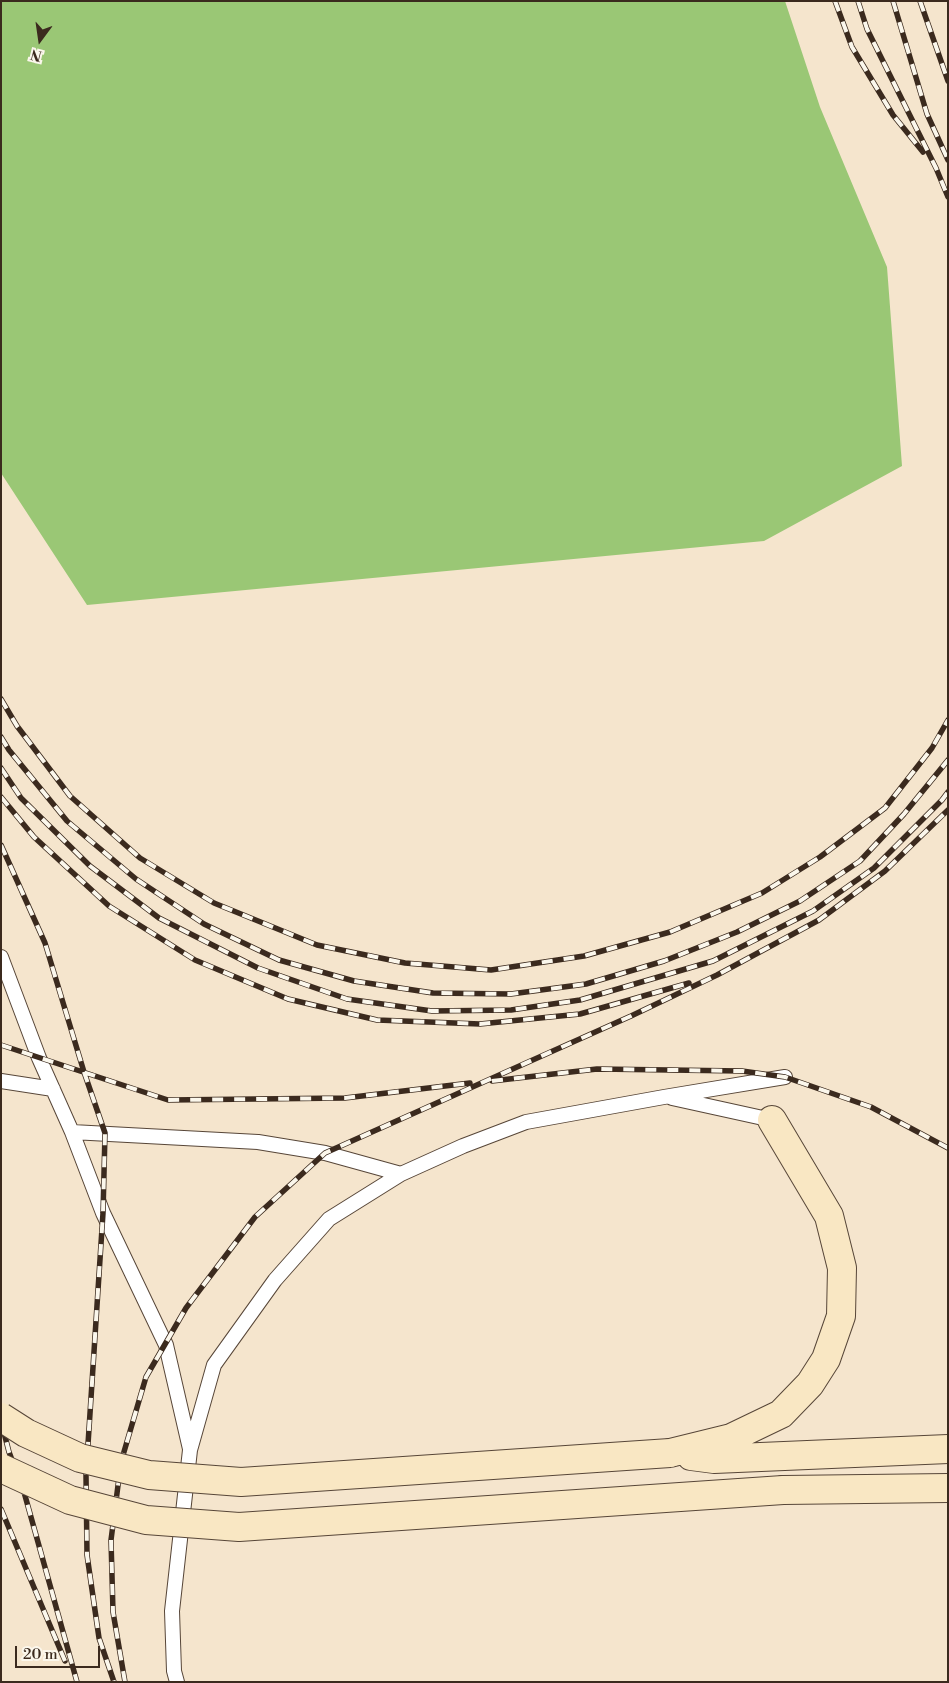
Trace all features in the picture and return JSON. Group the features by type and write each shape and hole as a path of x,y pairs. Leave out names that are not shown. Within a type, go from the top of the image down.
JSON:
{"main road":[{"path":"1,1416 26,1433 80,1458 149,1475 241,1482 670,1453 731,1438 781,1414 810,1384 826,1359 841,1316 842,1268 829,1216 772,1120"},
{"path":"670,1453 714,1459 948,1449"},
{"path":"1,1468 70,1500 146,1520 239,1527 783,1490 948,1488"}],"lane":[{"path":"1,957 39,1058 72,1132 103,1212 166,1345 190,1450"},
{"path":"177,1682 174,1671 172,1612 190,1450 214,1366 274,1280 330,1219 402,1174 463,1146 526,1122 664,1096 785,1077"},
{"path":"1,1081 53,1089"},
{"path":"664,1096 772,1120"},
{"path":"72,1132 258,1142 325,1153 402,1174"}],"green space":[{"path":"1,1 785,1 820,107 887,267 902,466 764,541 87,605 1,473"}],"railway":[{"path":"835,1 852,47 893,115 923,152"},
{"path":"858,1 867,29 936,168 948,197"},
{"path":"893,1 927,114 948,160"},
{"path":"920,1 948,81"},
{"path":"1,699 17,726 70,796 140,858 214,903 317,945 405,963 491,970 584,956 670,932 762,893 820,857 885,808 932,748 948,720"},
{"path":"1,737 9,750 67,821 136,879 204,924 279,960 354,981 433,993 511,994 586,984 664,961 737,932 800,901 860,861 904,814 948,760"},
{"path":"1,768 21,798 90,866 159,918 258,968 347,999 432,1011 511,1010 580,1000 713,961 813,911 874,868 948,792"},
{"path":"1,797 34,837 109,906 195,960 288,999 377,1020 480,1024 580,1014 689,983"},
{"path":"125,1682 113,1612 111,1540 121,1462 146,1377 186,1308 255,1217 325,1153 631,1016 717,975 819,920 885,871 948,810"},
{"path":"1,845 45,943 84,1072 105,1133 103,1213 86,1475 87,1555 99,1638 114,1682"},
{"path":"1,1045 168,1100 345,1098 470,1083"},
{"path":"492,1081 597,1069 742,1071 785,1077 871,1107 948,1148"},
{"path":"1,1421 9,1452 24,1492 77,1682"},
{"path":"1,1509 65,1661"}]}
